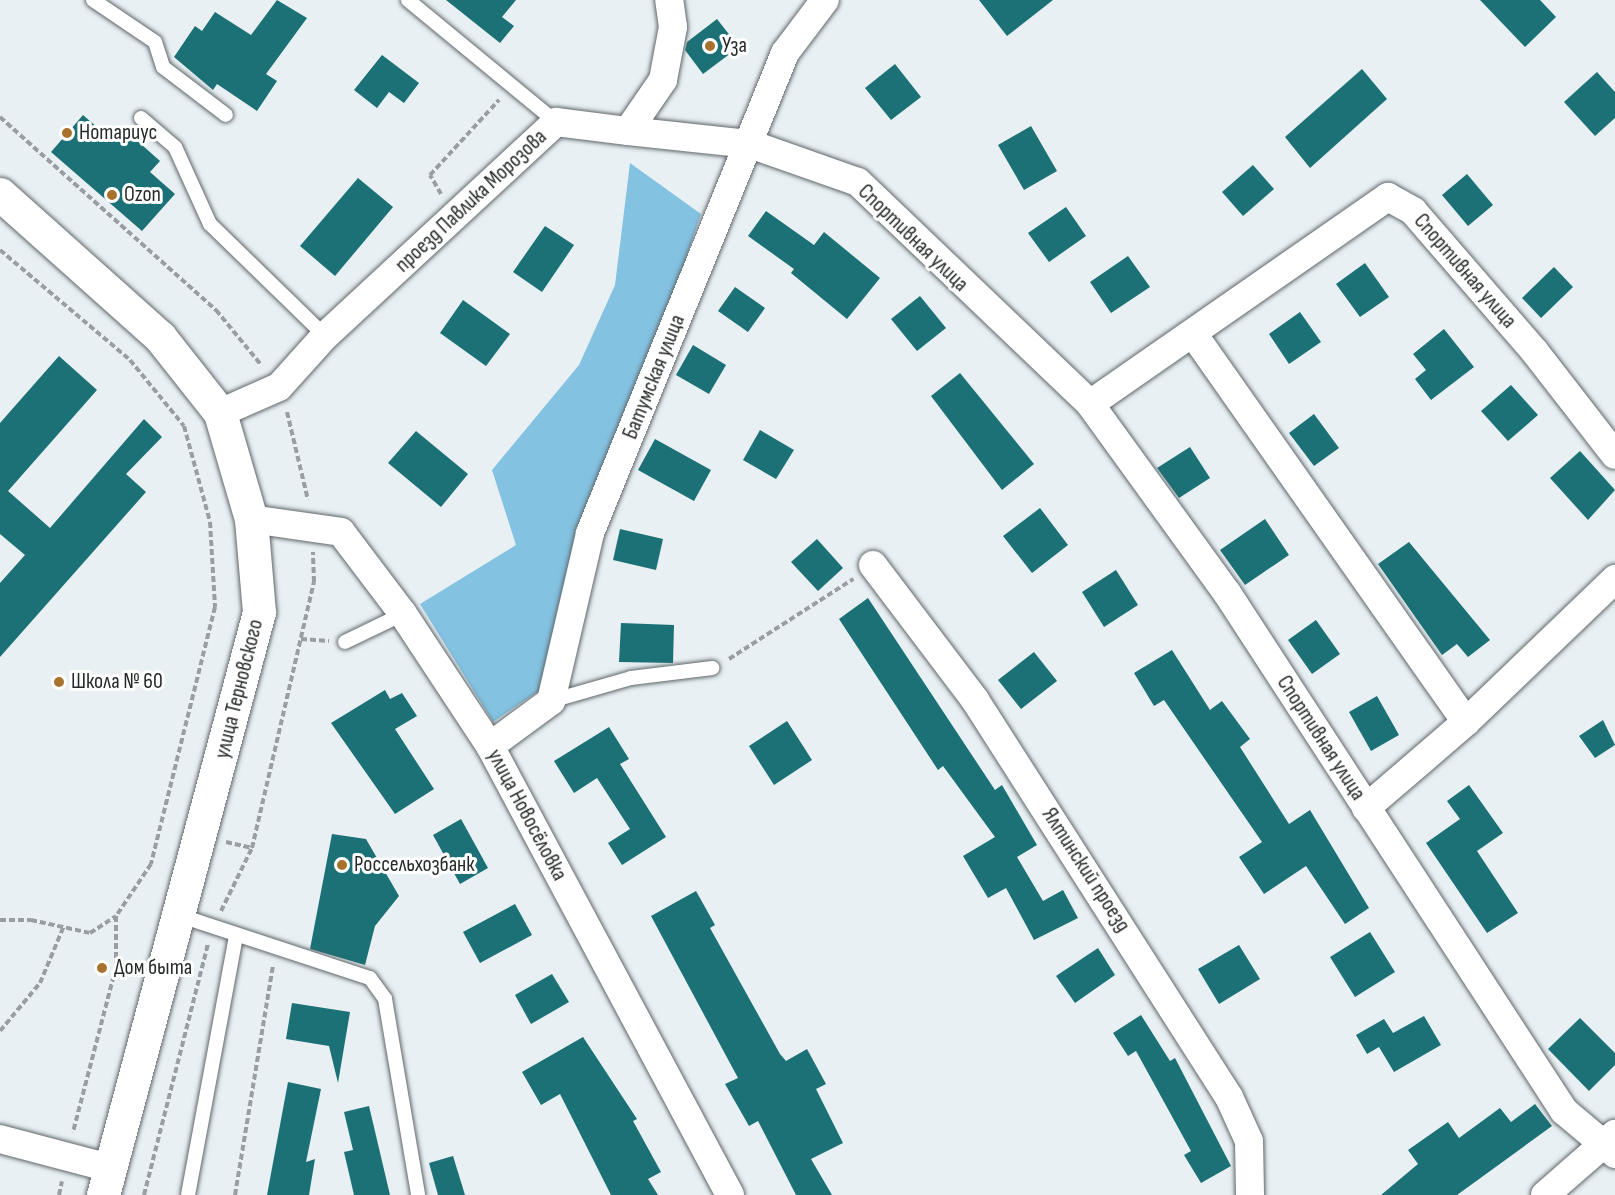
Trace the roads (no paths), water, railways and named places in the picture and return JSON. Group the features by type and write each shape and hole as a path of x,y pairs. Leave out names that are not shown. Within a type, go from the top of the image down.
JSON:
{"main road":[{"name":"улица Терновского","path":"0,194 160,337 220,413 251,519 259,612 106,1182"}],"street":[{"path":"628,131 663,80 673,27 669,0"},
{"name":"Батумская улица","path":"551,701 590,533 750,144 785,53 825,0"},
{"name":"проезд Павлика Морозова","path":"220,413 279,387 325,336 556,122 628,131"},
{"name":"Спортивная улица","path":"628,131 750,144 858,182 1090,404 1227,593 1564,1111 1610,1145"},
{"name":"Спортивная улица","path":"1090,404 1194,334 1388,197 1413,211 1535,352 1615,456"},
{"path":"1194,334 1466,722"},
{"name":"улица Новосёловка","path":"251,519 341,532 403,614 490,746 730,1195"},
{"name":"Ялтинский проезд","path":"873,565 975,700 1228,1097 1249,1141 1250,1195"},
{"name":"Спортивная улица","path":"1366,808 1466,722 1615,579"},
{"path":"490,746 551,701"},
{"path":"0,1139 67,1156 106,1182"},
{"path":"1545,1195 1610,1145"}],"lane":[{"path":"93,0 155,42 163,67 226,115"},
{"path":"408,0 556,122"},
{"path":"141,118 175,147 210,224 325,336"},
{"path":"345,642 403,614"},
{"path":"551,701 631,678 712,668"},
{"path":"178,915 276,951 370,978 385,999 418,1195"},
{"path":"188,1195 236,936"}],"place":[{"name":"Уза","path":"710,46"},
{"name":"Нотариус","path":"67,133"},
{"name":"Ozon","path":"112,195"},
{"name":"Школа № 60","path":"59,682"},
{"name":"Россельхозбанк","path":"342,865"},
{"name":"Дом быта","path":"102,968"}]}
